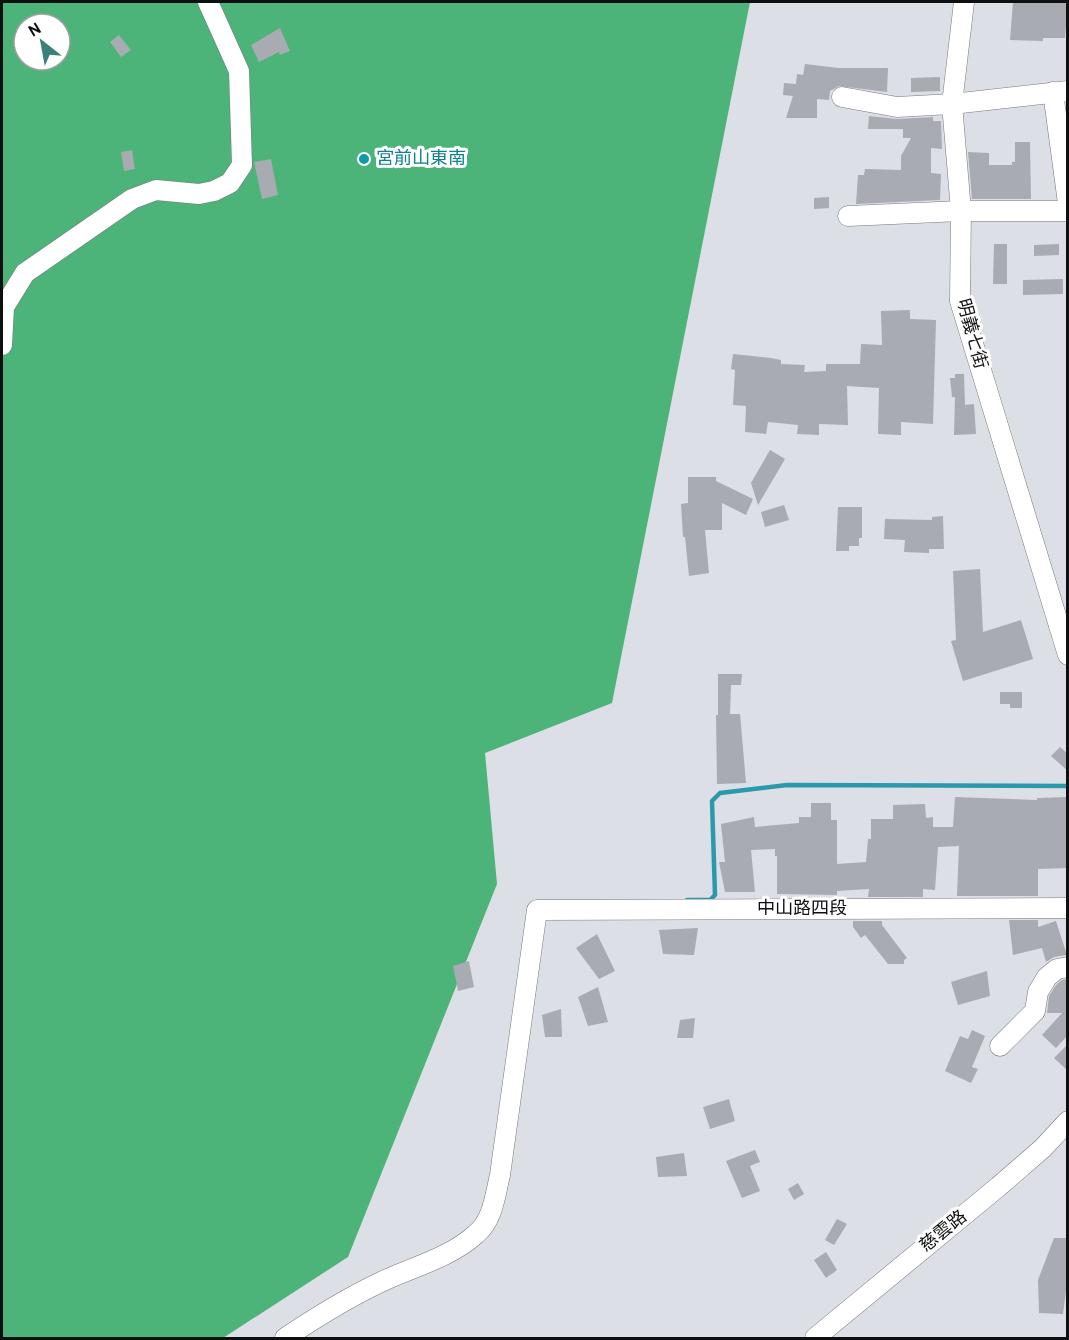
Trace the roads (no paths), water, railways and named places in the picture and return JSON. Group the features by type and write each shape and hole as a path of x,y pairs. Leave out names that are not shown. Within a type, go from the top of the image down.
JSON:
{"street":[{"path":"2,345 4,307 25,273 132,199 156,190 199,194 214,191 230,183 242,165 239,71 208,2"},
{"name":"明義七街","path":"964,2 952,104 961,211 960,301 1068,655"},
{"path":"842,97 897,107 952,104 1060,91 1068,203"},
{"path":"848,216 961,211 1068,211"},
{"name":"中山路四段","path":"285,1338 315,1318 379,1283 445,1254 477,1234 490,1215 500,1175 537,910 1068,908"},
{"path":"1000,1046 1035,1011 1038,992 1047,977 1057,969 1068,967"},
{"name":"慈雲路","path":"815,1338 998,1187 1043,1148 1068,1121"}],"waterway":[{"path":"687,900 710,900 715,895 712,801 720,793 787,785 1068,786"}],"place":[{"name":"宮前山東南","path":"364,159"}]}
